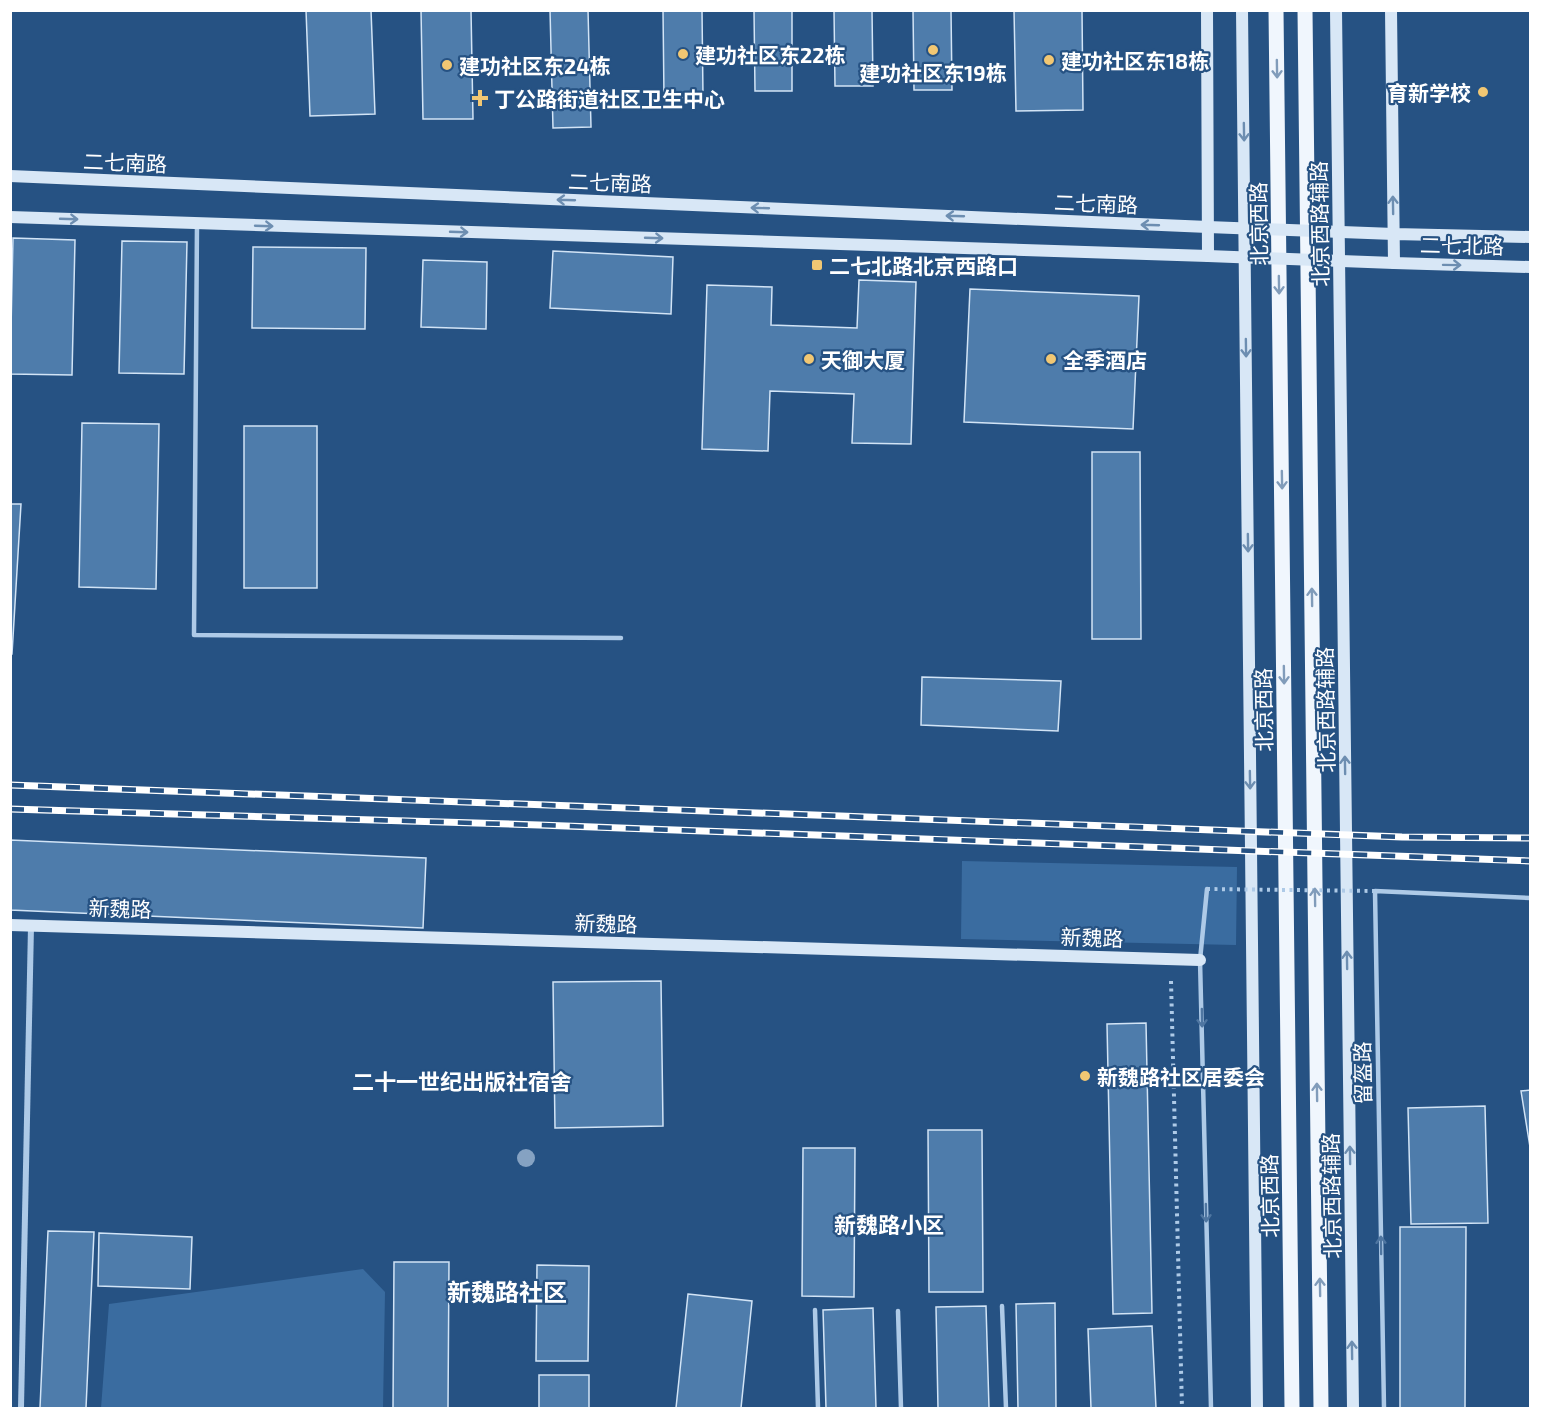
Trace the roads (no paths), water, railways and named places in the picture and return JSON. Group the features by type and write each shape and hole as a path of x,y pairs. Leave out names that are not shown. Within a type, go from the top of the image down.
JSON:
{"main road":[{"path":"10,217 1208,256 1207,10"},
{"path":"1242,10 1257,1408"},
{"name":"北京西路","path":"1276,10 1292,1408"},
{"path":"1305,10 1321,1408"},
{"name":"北京西路辅路","path":"1336,10 1353,1408"},
{"path":"1391,10 1394,263"},
{"name":"二七南路","path":"10,176 1394,234"},
{"name":"二七北路","path":"1394,234 1530,237"},
{"name":"二七北路","path":"1208,256 1530,267"},
{"name":"新魏路","path":"10,925 1200,960"}],"street":[{"path":"21,1408 31,925"}],"lane":[{"path":"197,223 194,635 621,638"},
{"path":"1207,889 1200,960 1210,1408"},
{"name":"留盔路","path":"1384,1408 1376,891 1530,898"},
{"path":"1002,1306 1006,1408"},
{"path":"815,1310 818,1408"},
{"path":"898,1311 901,1408"}],"railway":[{"path":"10,785 1402,837 1530,838"},
{"path":"10,809 539,825 1530,861"}],"place":[{"name":"建功社区东19栋","path":"933,50"},
{"name":"建功社区东22栋","path":"683,54"},
{"name":"建功社区东18栋","path":"1049,60"},
{"name":"建功社区东24栋","path":"447,65"},
{"name":"育新学校","path":"1483,92"},
{"name":"丁公路街道社区卫生中心","path":"480,98"},
{"name":"二七北路北京西路口","path":"817,265"},
{"name":"天御大厦","path":"809,359"},
{"name":"全季酒店","path":"1051,359"},
{"name":"新魏路社区居委会","path":"1085,1076"}],"district":[{"name":"二十一世纪出版社宿舍","path":"462,1081"},
{"name":"新魏路小区","path":"889,1224"},
{"name":"新魏路社区","path":"507,1291"}]}
